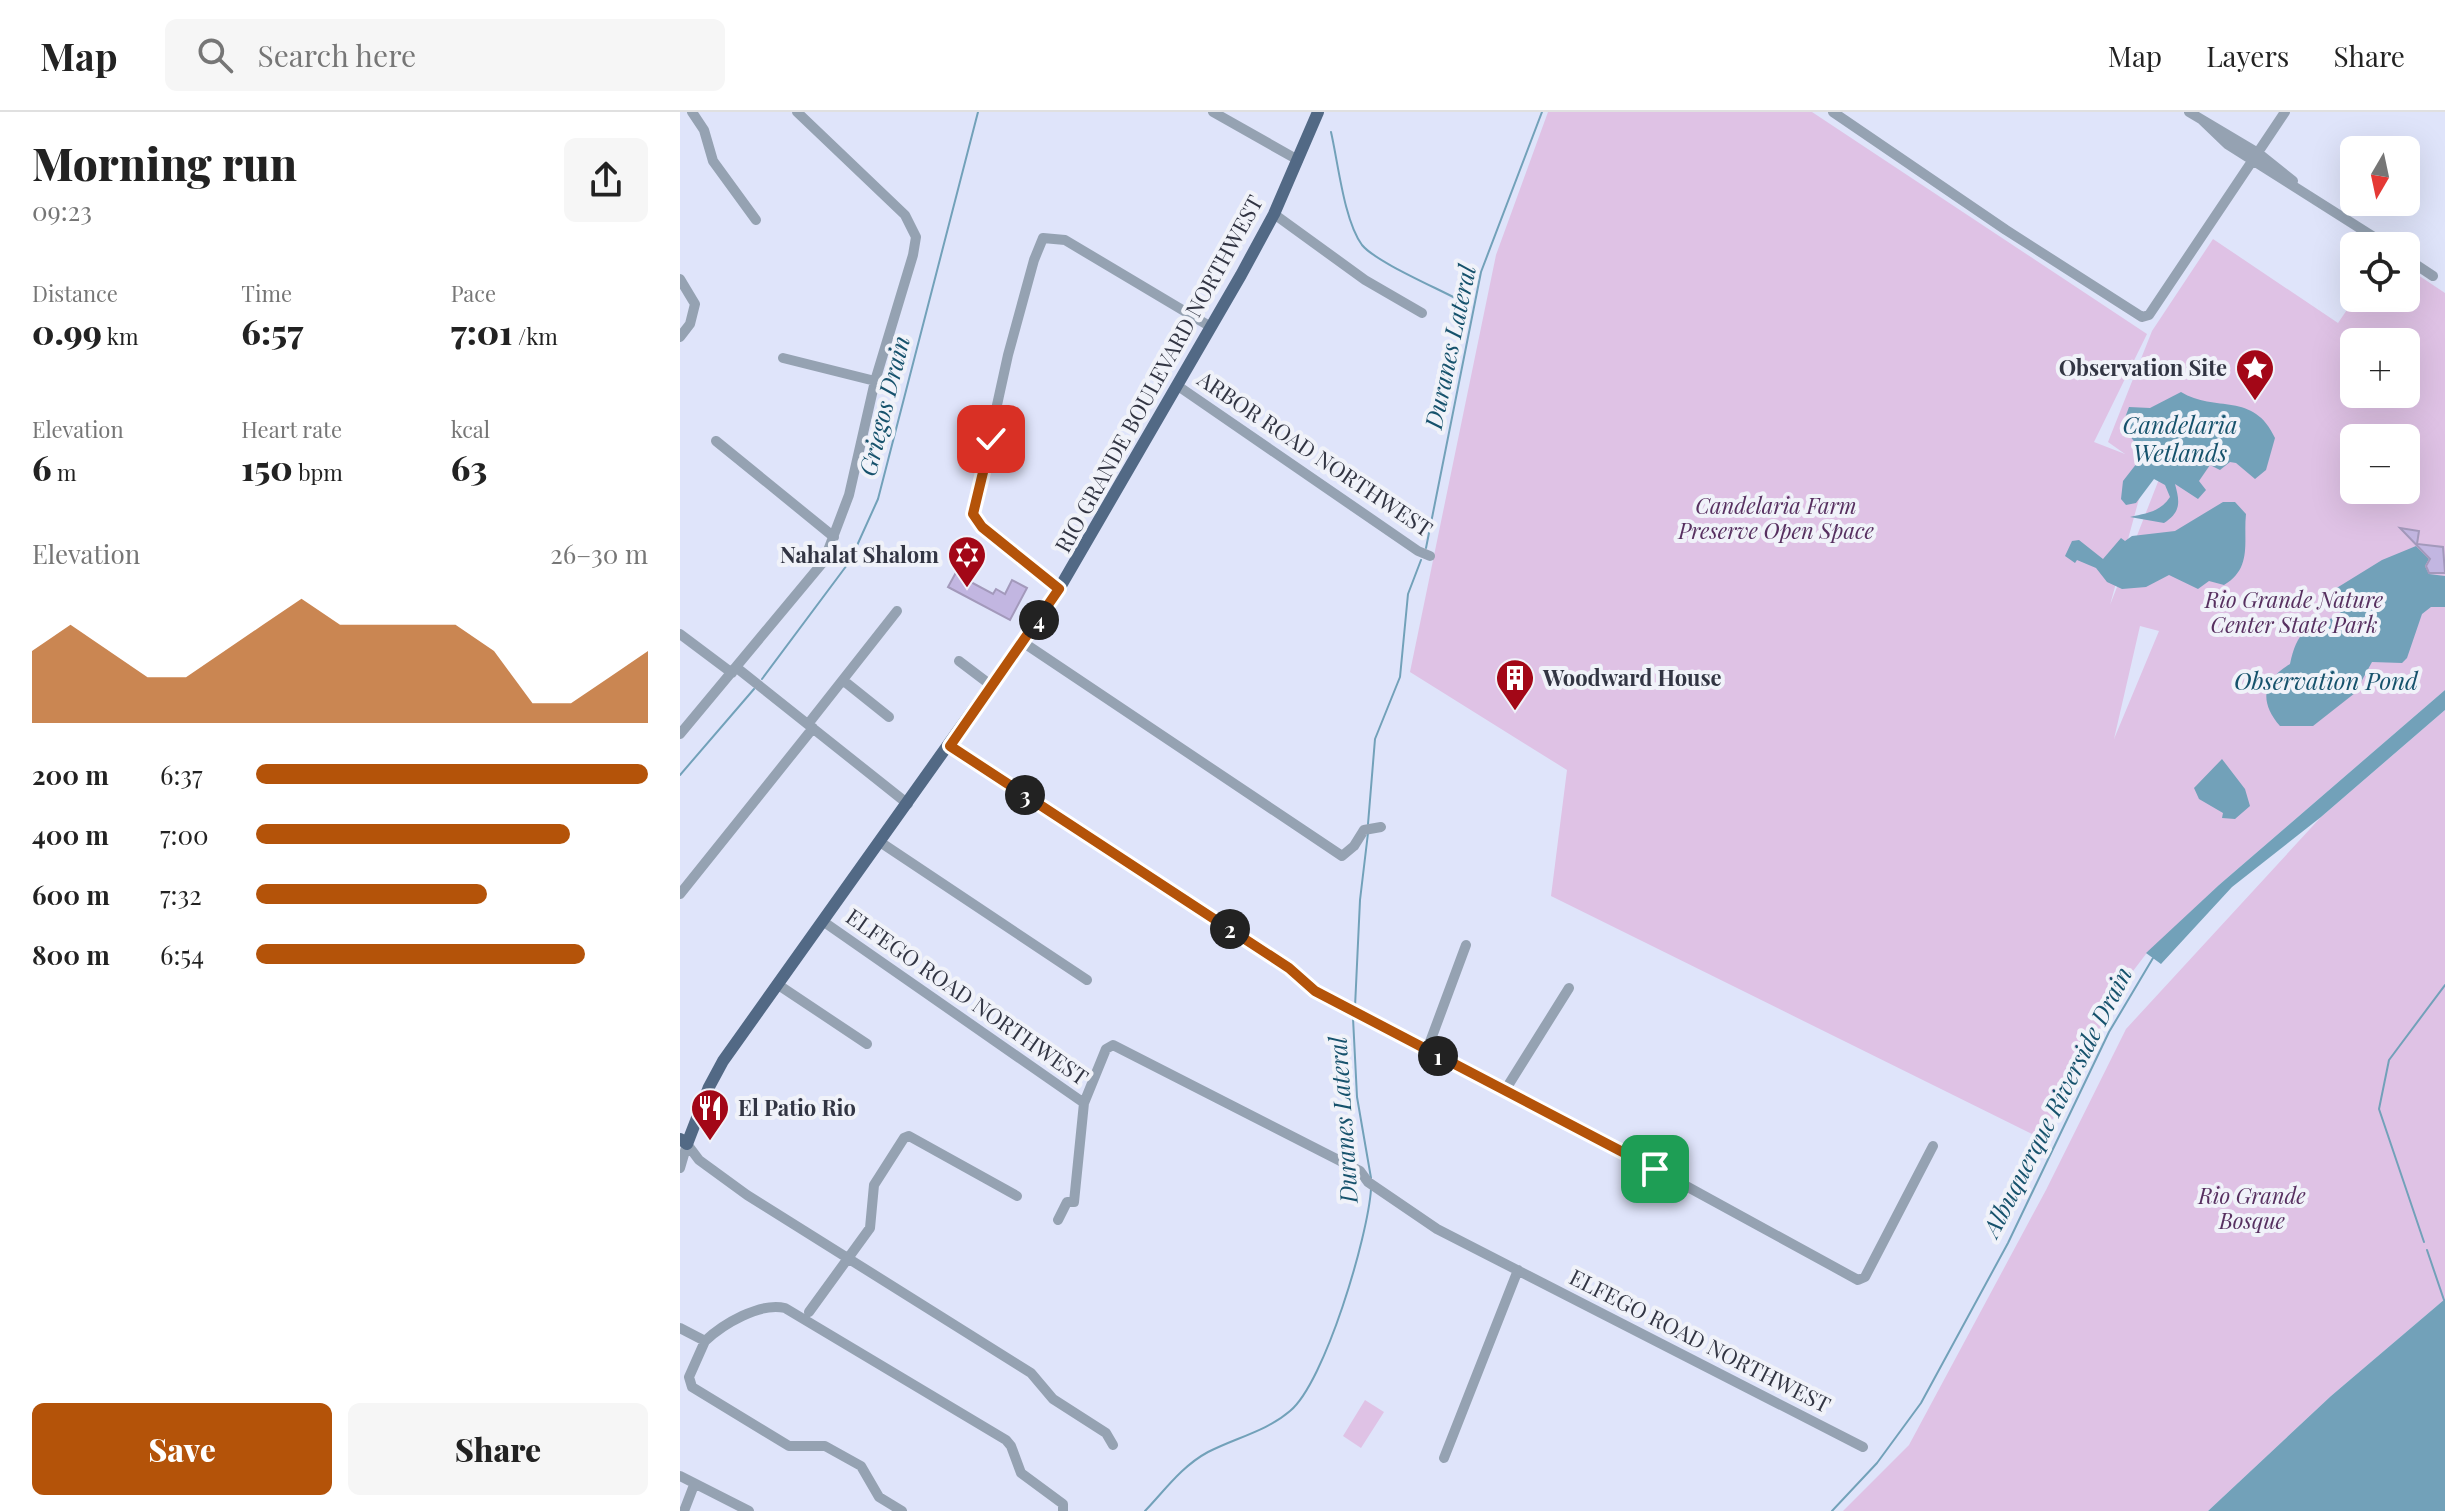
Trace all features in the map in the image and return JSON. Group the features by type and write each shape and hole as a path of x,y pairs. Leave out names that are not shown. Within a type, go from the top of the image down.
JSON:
{"main road":[{"name":"RIO GRANDE BOULEVARD NORTHWEST","path":"683,1141 709,1087 777,984 1024,643 1059,589 1274,214 1318,112"}],"street":[{"path":"692,112 704,130 713,161 756,220"},
{"path":"680,734 824,561 849,495 875,381 916,237 905,215 797,112"},
{"path":"1213,112 1298,160"},
{"path":"1833,112 2133,314 2149,315 2285,112"},
{"path":"2189,112 2367,232"},
{"path":"1274,214 1365,280 1422,313"},
{"path":"1059,589 982,527 973,514 1008,355 1043,238 1065,240 1211,327"},
{"path":"2420,267 2433,276"},
{"path":"680,279 695,304 690,324 680,337"},
{"path":"783,358 875,381"},
{"name":"ARBOR ROAD NORTHWEST","path":"1178,386 1418,551 1430,556"},
{"path":"716,441 834,537"},
{"path":"680,894 897,611"},
{"path":"680,634 811,726 908,804"},
{"path":"1024,643 1330,850 1342,856 1373,827"},
{"path":"959,661 992,686"},
{"path":"844,681 889,717"},
{"path":"950,746 1289,968 1315,991 1858,1280 1865,1277 1933,1146"},
{"path":"880,842 1087,980"},
{"name":"ELFEGO ROAD NORTHWEST","path":"824,922 1084,1103 1106,1049 1113,1045 1360,1171 1368,1182 1437,1229 1863,1447"},
{"path":"1427,1050 1466,945"},
{"path":"777,984 867,1044"},
{"path":"1504,1092 1569,988"},
{"path":"1058,1220 1067,1202 1074,1202 1084,1103"},
{"path":"809,1312 870,1228 877,1177 904,1138 909,1136 1017,1196"},
{"path":"683,1141 699,1160 747,1195 849,1257 855,1266 1031,1373 1053,1399 1106,1433 1113,1445"},
{"name":"RIO GRANDE BOULEVARD NORTHWEST","path":"680,1168 683,1141"},
{"path":"1444,1458 1518,1270"},
{"path":"902,1511 872,1491 861,1466 825,1446 789,1446 692,1387 689,1377 705,1341 740,1318 776,1306 785,1308 1011,1446 1021,1473 1063,1504 1063,1511"},
{"path":"680,1328 705,1341"},
{"path":"680,1476 749,1511"},
{"path":"684,1511 694,1485"}],"green space":[{"name":"Candelaria Farm Preserve Open Space","path":"1548,112 1812,112 2147,334 2094,442 2125,454 2108,442 2152,331 2213,239 2338,323 2345,312 2420,312 2420,276 2445,293 2445,690 2219,885 2146,954 2130,975 2042,1139 1551,896 1567,770 1410,672 1496,255","holes":["2148,466 2161,474 2110,605","2140,626 2159,631 2114,739"]},
{"name":"Rio Grande Bosque","path":"2445,710 2445,1299 2331,1396 2208,1511 1843,1511 1909,1445 2046,1190 2126,1029 2321,817"},
{"path":"1365,1400 1384,1412 1361,1448 1343,1436"}],"water":[{"name":"Candelaria Wetlands","path":"2181,392 2194,398 2245,408 2266,423 2275,438 2266,470 2255,479 2236,463 2230,462 2220,470 2210,465 2199,481 2206,490 2198,499 2175,484 2178,506 2174,515 2164,523 2130,517 2157,509 2170,497 2165,485 2154,479 2136,503 2126,505 2121,499 2123,481 2144,454 2122,426 2129,407 2150,408"},
{"path":"2223,502 2235,502 2246,514 2243,562 2239,571 2224,585 2209,581 2198,589 2169,575 2146,587 2122,589 2107,582 2096,568 2077,560 2075,563 2065,556 2072,541 2079,540 2103,559 2121,538 2125,541 2132,536 2175,531"},
{"name":"Observation Pond","path":"2416,546 2429,559 2425,566 2429,574 2445,576 2445,607 2431,607 2422,614 2407,658 2402,663 2372,662 2355,693 2313,726 2280,726 2269,708 2269,684 2290,664 2296,644 2305,631 2318,622 2338,617 2344,606 2335,589 2382,560"},
{"path":"2445,690 2445,710 2321,817 2232,887 2161,964 2146,953 2219,885"},
{"path":"2222,759 2245,789 2250,806 2235,819 2222,818 2223,813 2199,799 2194,788"},
{"path":"2445,1299 2445,1511 2208,1511 2331,1396"}],"building":[{"path":"2400,528 2419,531 2417,544 2443,547 2445,573 2429,573 2426,566 2430,559"},
{"name":"Nahalat Shalom","path":"965,556 977,563 967,580 993,594 996,589 1005,594 1012,580 1027,588 1010,620 948,587"}],"waterway":[{"name":"Griegos Drain","path":"762,679 850,561 878,499 978,112"},
{"name":"Duranes Lateral","path":"1426,548 1481,272 1542,112"},
{"path":"1331,132 1346,207 1362,245 1393,267 1459,300"},
{"name":"Duranes Lateral","path":"1368,824 1375,739 1400,677 1408,594 1421,560"},
{"name":"Griegos Drain","path":"680,775 754,689"},
{"name":"Duranes Lateral","path":"1355,1007 1360,900 1368,833"},
{"name":"Albuquerque Riverside Drain","path":"1832,1511 1877,1463 1921,1403 2008,1243 2109,1032 2153,958"},
{"path":"2424,1242 2379,1109 2389,1060 2445,985"},
{"name":"Duranes Lateral","path":"1353,1018 1357,1097 1371,1178"},
{"name":"Duranes Lateral","path":"1145,1511 1190,1464 1218,1447 1271,1424 1290,1411 1303,1395 1317,1371 1342,1307 1362,1239 1371,1189"},
{"path":"2427,1250 2444,1300"}],"place":[{"name":"Observation Site","path":"2255,402"},
{"name":"Nahalat Shalom","path":"967,589"},
{"name":"Woodward House","path":"1515,712"},
{"name":"El Patio Rio","path":"710,1142"}],"route":[{"path":"991,439 973,514 982,527 1059,589 950,746 1289,968 1315,991 1655,1169"}],"park label":[{"name":"Rio Grande Nature Center State Park","path":"2294,612"}]}
